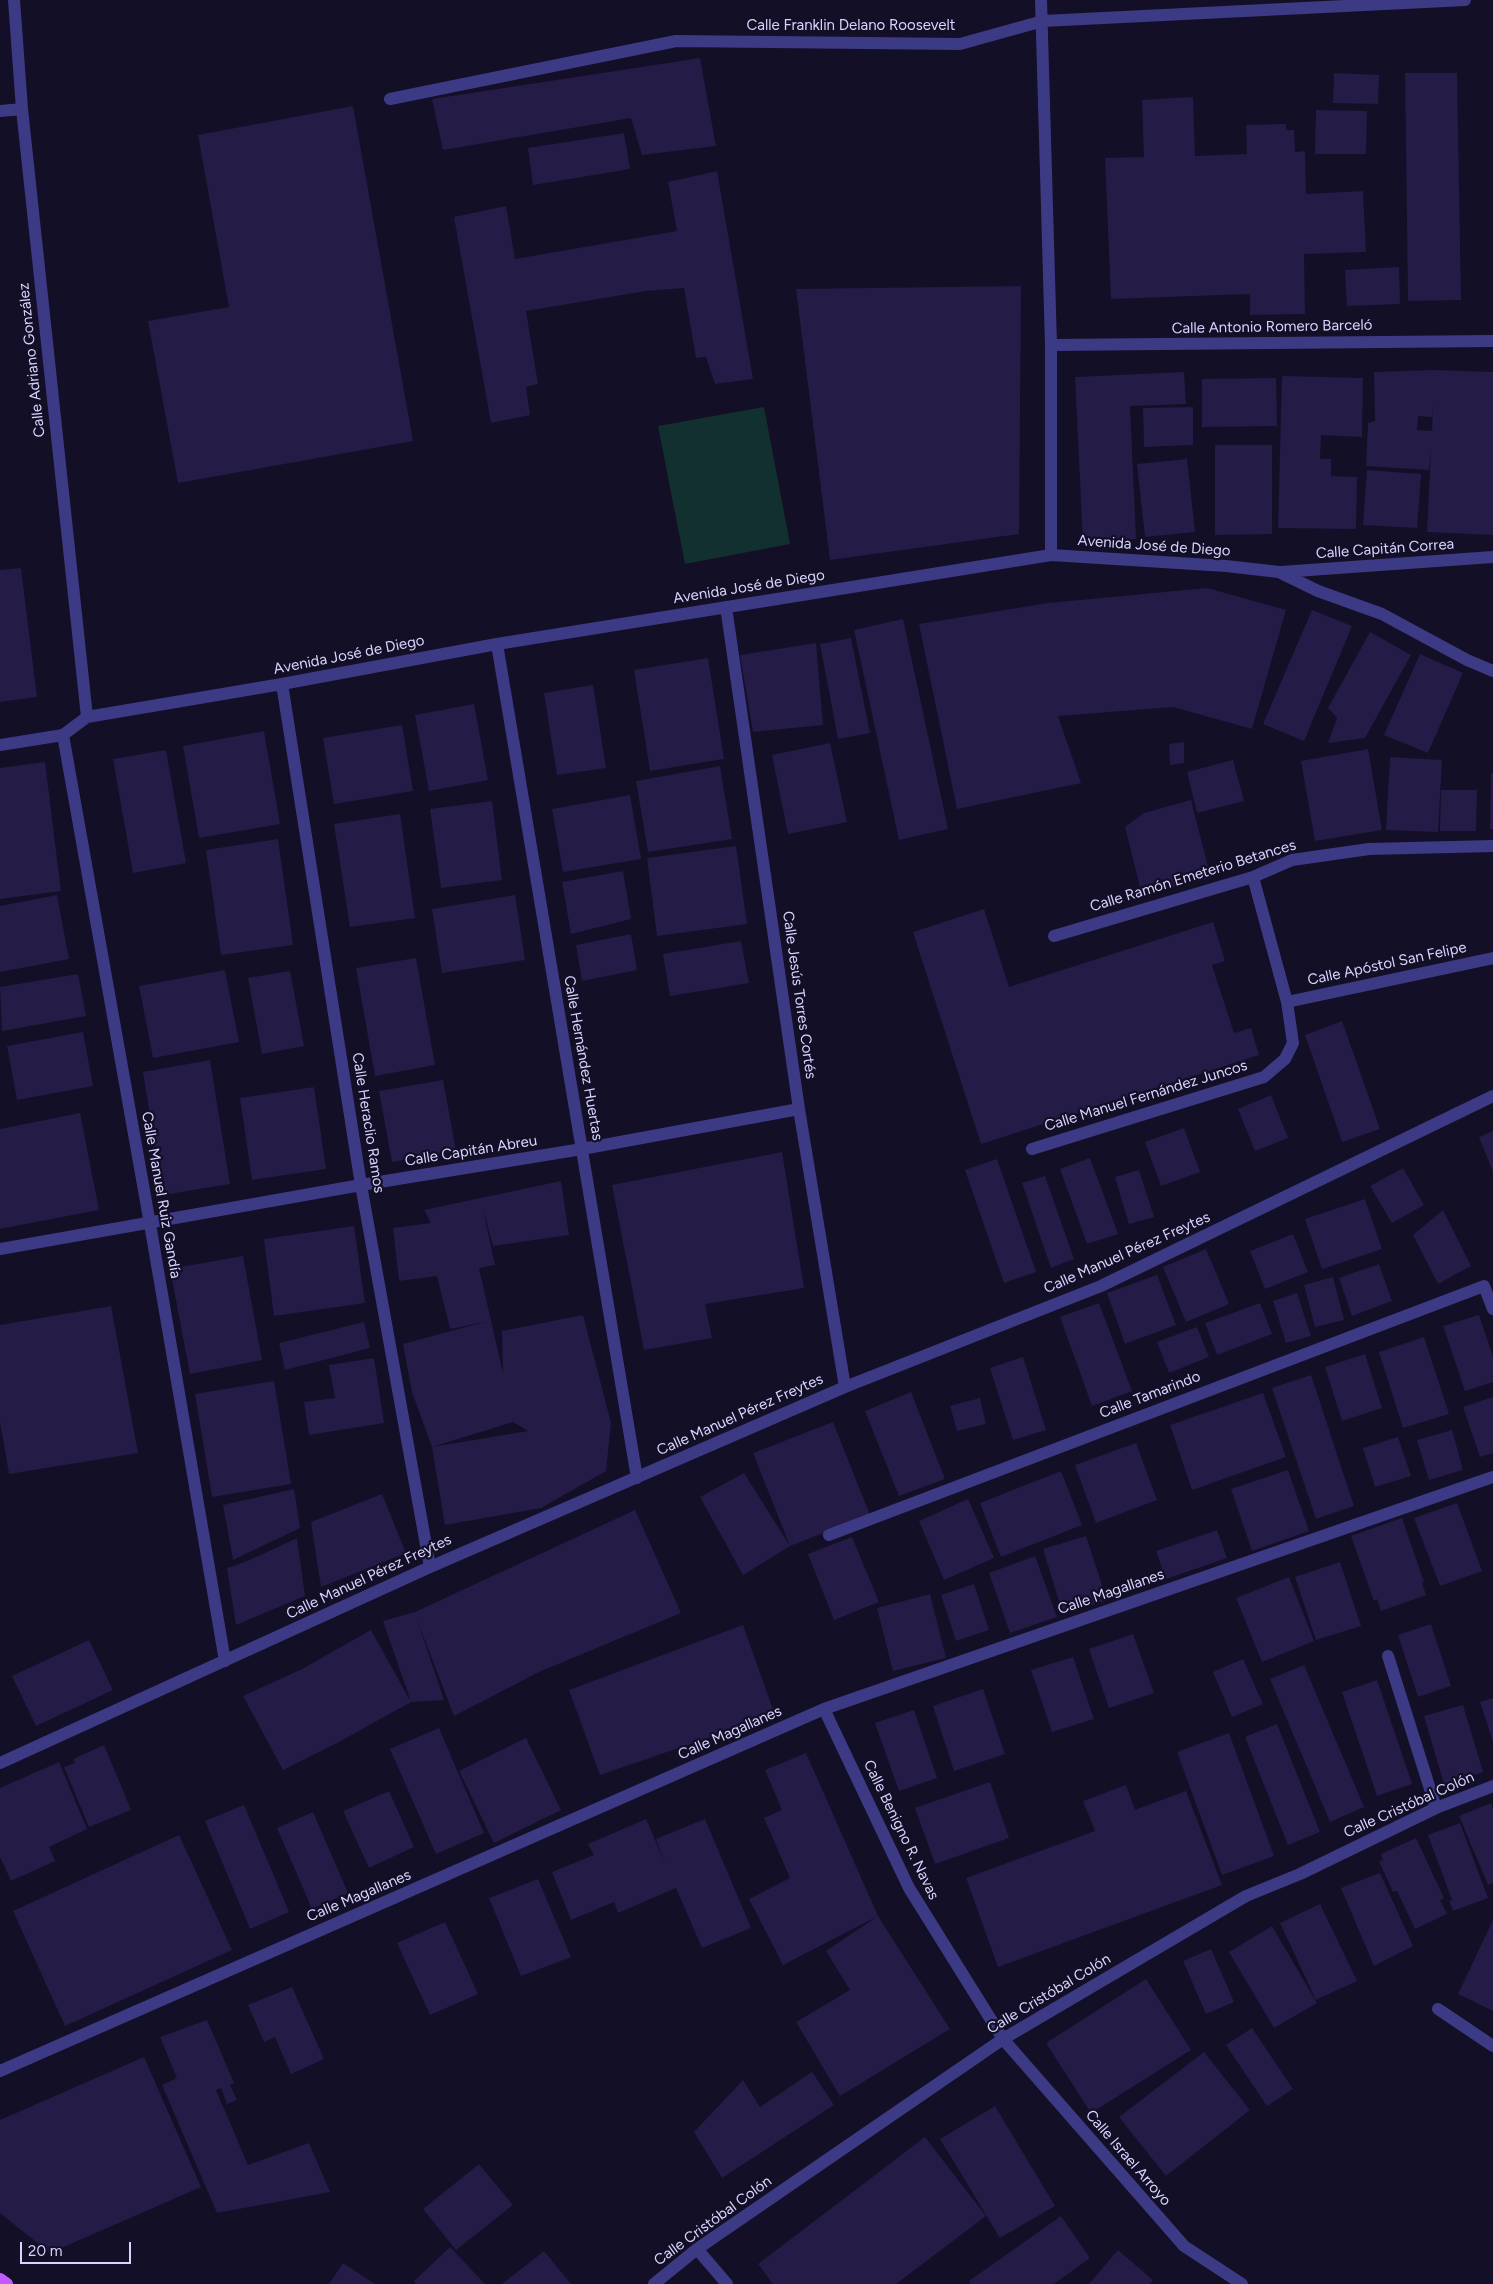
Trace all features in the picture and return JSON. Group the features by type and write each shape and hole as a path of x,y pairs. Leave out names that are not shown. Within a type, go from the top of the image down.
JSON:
{"main road":[{"path":"0,2279 7,2284"}],"street":[{"name":"Calle Adriano González","path":"14,0 22,109 88,717"},
{"path":"1041,0 1051,345 1051,556"},
{"name":"Calle Franklin Delano Roosevelt","path":"390,99 676,41 960,44 1043,21 1465,0"},
{"path":"0,111 22,109"},
{"name":"Calle Antonio Romero Barceló","path":"1051,345 1493,341"},
{"name":"Avenida José de Diego","path":"0,745 63,735 88,717 282,684 497,644 1051,556 1226,566 1279,572 1318,591 1382,614 1467,660 1493,671"},
{"name":"Calle Capitán Correa","path":"1279,572 1493,557"},
{"name":"Calle Jesús Torres Cortés","path":"726,607 799,1109 845,1387"},
{"name":"Calle Hernández Huertas","path":"497,644 637,1478"},
{"name":"Calle Heraclio Ramos","path":"282,684 361,1185 430,1566"},
{"name":"Calle Manuel Ruiz Gandía","path":"63,735 225,1661"},
{"name":"Calle Ramón Emeterio Betances","path":"1054,936 1253,877 1292,860 1369,850 1493,846"},
{"name":"Calle Manuel Fernández Juncos","path":"1032,1149 1264,1077 1285,1059 1293,1043 1287,1002 1253,877"},
{"name":"Calle Apóstol San Felipe","path":"1287,1002 1493,958"},
{"name":"Calle Manuel Pérez Freytes","path":"0,1763 430,1566 845,1387 1101,1286 1493,1096"},
{"name":"Calle Capitán Abreu","path":"0,1249 150,1224 361,1185 582,1149 799,1109"},
{"name":"Calle Tamarindo","path":"829,1535 1484,1286 1493,1309"},
{"name":"Calle Magallanes","path":"0,2071 824,1709 1493,1476"},
{"path":"1388,1656 1436,1808"},
{"name":"Calle Benigno R. Navas","path":"824,1709 909,1888 1003,2039"},
{"name":"Calle Cristóbal Colón","path":"654,2284 697,2249 1003,2039 1246,1896 1300,1874 1436,1808 1493,1786"},
{"path":"1438,2009 1493,2046"},
{"name":"Calle Israel Arroyo","path":"1003,2039 1184,2246 1242,2284"},
{"path":"697,2249 727,2284"}],"green space":[{"path":"764,407 790,544 685,564 658,426"}],"building":[{"path":"700,58 716,146 642,155 631,118 443,150 432,99"},
{"path":"1334,73 1379,75 1378,104 1333,103"},
{"path":"1405,73 1457,73 1461,300 1408,301"},
{"path":"1193,97 1195,156 1247,154 1246,125 1286,124 1286,130 1294,130 1295,152 1305,151 1306,194 1363,191 1366,252 1304,254 1305,314 1250,315 1250,294 1111,299 1105,158 1144,157 1142,100"},
{"path":"353,106 413,441 178,483 148,321 229,307 198,135"},
{"path":"1316,110 1367,111 1366,154 1315,154"},
{"path":"624,133 630,169 533,185 528,148"},
{"path":"717,171 753,379 715,384 706,357 696,358 684,288 646,291 526,311 538,384 526,387 530,415 491,423 454,217 506,206 515,259 677,231 668,182"},
{"path":"1399,267 1400,304 1347,306 1345,270"},
{"path":"1021,286 1019,534 830,560 796,289"},
{"path":"1435,370 1493,372 1493,535 1427,532 1431,450 1429,470 1366,466 1368,423 1375,421 1374,372","holes":["1433,402 1432,431 1417,430 1418,416 1432,417"]},
{"path":"1184,372 1186,404 1130,406 1136,539 1083,542 1075,377"},
{"path":"1282,376 1363,378 1362,437 1321,435 1320,459 1331,459 1331,476 1357,477 1356,529 1278,528"},
{"path":"1276,378 1277,426 1202,427 1202,379"},
{"path":"1193,407 1193,445 1144,447 1143,408"},
{"path":"1215,445 1272,445 1272,534 1215,535"},
{"path":"1187,459 1195,532 1145,537 1137,464"},
{"path":"1367,470 1421,474 1417,528 1363,525"},
{"path":"21,568 37,697 0,702 0,570"},
{"path":"1207,588 1286,610 1252,729 1173,707 1058,716 1081,783 957,809 919,624 1048,603"},
{"path":"1312,610 1352,626 1304,741 1263,724"},
{"path":"903,619 948,829 899,840 854,630"},
{"path":"1370,632 1411,655 1365,738 1328,743 1337,718 1328,708"},
{"path":"851,638 870,733 838,739 820,644"},
{"path":"816,643 823,725 753,732 740,655"},
{"path":"1420,654 1463,673 1428,753 1384,735"},
{"path":"708,658 724,759 650,771 634,670"},
{"path":"593,685 606,768 557,775 544,693"},
{"path":"474,704 488,780 429,791 415,715"},
{"path":"402,725 413,791 334,804 323,738"},
{"path":"264,731 280,824 199,838 183,746"},
{"path":"1184,742 1184,763 1170,765 1169,744"},
{"path":"830,743 847,822 788,834 772,755"},
{"path":"1368,749 1382,830 1315,841 1301,761"},
{"path":"166,750 186,863 133,873 113,759"},
{"path":"1390,757 1442,760 1438,832 1386,830"},
{"path":"1233,760 1244,801 1197,813 1187,772"},
{"path":"45,762 61,891 0,899 0,768"},
{"path":"720,766 732,839 648,852 636,781"},
{"path":"1491,773 1493,773 1493,829 1490,829"},
{"path":"1441,790 1477,790 1476,831 1440,831"},
{"path":"630,795 641,859 563,872 552,809"},
{"path":"1191,800 1211,878 1142,895 1125,827 1144,813"},
{"path":"492,801 502,880 441,888 430,809"},
{"path":"400,814 415,918 350,927 334,824"},
{"path":"278,839 293,945 221,955 206,850"},
{"path":"736,846 747,924 657,936 647,858"},
{"path":"623,871 631,919 571,934 562,882"},
{"path":"57,895 69,959 0,972 0,906"},
{"path":"515,895 525,960 442,973 432,909"},
{"path":"984,909 1009,987 1213,922 1225,961 1212,965 1234,1033 1251,1028 1259,1055 981,1144 913,932"},
{"path":"631,934 637,970 582,981 576,945"},
{"path":"741,941 749,983 670,996 663,954"},
{"path":"416,958 435,1065 375,1076 356,968"},
{"path":"225,970 239,1042 153,1058 139,986"},
{"path":"290,971 304,1046 262,1054 248,978"},
{"path":"78,974 86,1016 2,1031 0,987"},
{"path":"1342,1021 1380,1129 1342,1142 1305,1035"},
{"path":"83,1032 93,1086 17,1100 7,1046"},
{"path":"210,1060 230,1184 163,1195 143,1072"},
{"path":"443,1080 456,1151 392,1162 379,1091"},
{"path":"314,1087 326,1169 252,1180 240,1098"},
{"path":"1271,1095 1288,1138 1255,1151 1238,1109"},
{"path":"80,1113 99,1210 0,1229 0,1129"},
{"path":"1184,1128 1200,1172 1161,1186 1145,1142"},
{"path":"1493,1131 1493,1172 1479,1137"},
{"path":"782,1152 804,1288 705,1304 712,1338 644,1350 612,1185"},
{"path":"1090,1158 1118,1234 1087,1244 1060,1169"},
{"path":"997,1159 1036,1272 1004,1283 965,1170"},
{"path":"1403,1168 1424,1205 1392,1223 1370,1186"},
{"path":"1139,1170 1154,1217 1129,1224 1115,1177"},
{"path":"1045,1176 1074,1259 1051,1268 1022,1183"},
{"path":"561,1181 569,1235 493,1246 483,1209 495,1265 479,1268 503,1373 502,1331 583,1315 611,1423 606,1471 541,1508 445,1525 432,1447 412,1392 403,1344 484,1322 450,1329 437,1276 399,1281 393,1228 431,1223 424,1210","holes":["513,1422 528,1431 432,1447"]},
{"path":"1365,1199 1382,1249 1322,1269 1305,1219"},
{"path":"1443,1210 1471,1266 1438,1284 1413,1235"},
{"path":"354,1226 365,1303 274,1316 264,1239"},
{"path":"1293,1234 1308,1272 1265,1289 1250,1251"},
{"path":"1206,1249 1229,1304 1186,1322 1163,1267"},
{"path":"243,1256 262,1360 190,1374 170,1269"},
{"path":"1379,1264 1392,1301 1352,1316 1339,1278"},
{"path":"1157,1275 1176,1325 1125,1344 1107,1293"},
{"path":"1333,1277 1344,1320 1315,1327 1304,1285"},
{"path":"1297,1293 1311,1336 1286,1343 1273,1301"},
{"path":"1099,1303 1132,1391 1092,1406 1060,1317"},
{"path":"1260,1303 1272,1334 1217,1355 1205,1323"},
{"path":"111,1306 138,1453 9,1474 0,1422 0,1325"},
{"path":"1479,1315 1493,1357 1493,1382 1465,1391 1443,1326"},
{"path":"364,1322 370,1348 285,1370 279,1343"},
{"path":"1197,1327 1209,1357 1169,1373 1157,1342"},
{"path":"1424,1337 1449,1414 1403,1428 1379,1352"},
{"path":"1365,1354 1382,1408 1342,1421 1325,1367"},
{"path":"1023,1357 1046,1430 1013,1440 990,1368"},
{"path":"374,1358 384,1423 309,1435 304,1402 335,1398 329,1365"},
{"path":"1311,1375 1354,1506 1316,1519 1272,1388"},
{"path":"274,1381 291,1484 212,1497 195,1394"},
{"path":"911,1392 945,1479 899,1496 865,1411"},
{"path":"1263,1393 1286,1457 1192,1490 1170,1425"},
{"path":"1493,1397 1493,1453 1480,1457 1463,1407"},
{"path":"980,1398 986,1424 957,1431 950,1406"},
{"path":"833,1422 870,1515 790,1546 753,1453"},
{"path":"1452,1430 1463,1470 1429,1480 1417,1440"},
{"path":"1398,1437 1411,1476 1375,1487 1363,1448"},
{"path":"1136,1443 1157,1500 1096,1523 1075,1465"},
{"path":"1288,1470 1309,1531 1252,1551 1231,1489"},
{"path":"1061,1471 1082,1525 1001,1557 980,1503"},
{"path":"744,1473 790,1546 743,1575 700,1497"},
{"path":"294,1489 300,1528 233,1560 223,1505"},
{"path":"382,1494 406,1553 321,1587 311,1522"},
{"path":"968,1499 994,1558 944,1580 919,1521"},
{"path":"1457,1503 1482,1571 1440,1586 1414,1518"},
{"path":"635,1510 681,1613 539,1672 454,1716 418,1622 444,1700 411,1702 383,1621 415,1612"},
{"path":"1402,1518 1424,1582 1422,1583 1426,1595 1381,1611 1377,1599 1374,1601 1351,1536"},
{"path":"1217,1530 1227,1558 1166,1579 1156,1551"},
{"path":"1086,1536 1107,1600 1063,1614 1043,1549"},
{"path":"852,1537 879,1602 834,1620 808,1554"},
{"path":"297,1538 305,1596 236,1625 227,1568 245,1562"},
{"path":"1035,1556 1057,1617 1010,1633 989,1573"},
{"path":"1340,1562 1361,1626 1316,1640 1295,1577"},
{"path":"1289,1577 1314,1641 1262,1662 1236,1598"},
{"path":"974,1584 989,1630 956,1641 941,1595"},
{"path":"930,1594 946,1658 893,1671 877,1608"},
{"path":"1431,1624 1451,1686 1418,1697 1398,1635"},
{"path":"743,1625 775,1715 600,1775 569,1690"},
{"path":"371,1630 411,1702 283,1770 243,1696 302,1669"},
{"path":"1133,1634 1154,1693 1109,1708 1089,1649"},
{"path":"89,1640 113,1690 36,1726 12,1676"},
{"path":"1073,1657 1094,1719 1052,1732 1031,1670"},
{"path":"1243,1659 1263,1704 1232,1717 1213,1672"},
{"path":"1304,1665 1364,1807 1330,1822 1270,1679"},
{"path":"1377,1680 1412,1784 1377,1796 1342,1692"},
{"path":"983,1689 1005,1754 954,1771 933,1706"},
{"path":"1493,1698 1493,1742 1480,1702"},
{"path":"1463,1705 1483,1772 1444,1784 1424,1716"},
{"path":"914,1710 937,1778 899,1791 875,1723"},
{"path":"1277,1724 1320,1832 1288,1845 1245,1737"},
{"path":"439,1728 484,1833 436,1854 390,1749"},
{"path":"1229,1733 1274,1856 1222,1875 1177,1752"},
{"path":"526,1738 561,1810 494,1843 459,1771"},
{"path":"104,1745 131,1810 89,1827 64,1767 75,1763 73,1759"},
{"path":"806,1753 878,1916 783,1965 749,1899 790,1878 764,1818 782,1810 765,1770"},
{"path":"59,1762 87,1829 49,1847 55,1861 11,1881 0,1857 0,1788"},
{"path":"990,1782 1009,1838 935,1864 915,1808"},
{"path":"1126,1785 1135,1810 1186,1791 1222,1885 998,1967 966,1878 1095,1831 1083,1801"},
{"path":"389,1791 414,1847 369,1868 343,1811"},
{"path":"1491,1803 1493,1808 1493,1883 1488,1885 1459,1816"},
{"path":"244,1805 289,1912 250,1929 205,1821"},
{"path":"313,1812 348,1893 312,1909 277,1828"},
{"path":"646,1819 665,1863 656,1839 705,1819 751,1928 702,1948 676,1888 618,1913 614,1902 571,1920 552,1872 594,1855 588,1844"},
{"path":"1460,1823 1488,1898 1453,1911 1449,1901 1452,1900 1428,1835"},
{"path":"179,1835 232,1950 65,2026 13,1911"},
{"path":"1416,1838 1444,1898 1440,1900 1447,1914 1415,1929 1397,1891 1393,1892 1379,1861 1383,1860 1381,1854"},
{"path":"1380,1873 1413,1946 1374,1966 1341,1888"},
{"path":"538,1879 571,1957 521,1976 489,1898"},
{"path":"1320,1904 1357,1981 1316,2000 1280,1923"},
{"path":"878,1916 950,2029 840,2096 796,2022 850,1990 826,1951"},
{"path":"1493,1920 1493,2011 1458,1994"},
{"path":"445,1922 478,1994 430,2015 397,1943"},
{"path":"1272,1926 1317,2003 1274,2028 1229,1952"},
{"path":"1211,1949 1234,2002 1206,2014 1183,1961"},
{"path":"1146,1979 1191,2050 1091,2113 1046,2043"},
{"path":"292,1987 324,2059 291,2074 275,2037 264,2042 248,2005"},
{"path":"207,2020 234,2083 230,2085 237,2100 227,2104 221,2088 216,2090 248,2165 309,2143 330,2192 217,2213 162,2085 177,2078 160,2037"},
{"path":"1252,2028 1293,2089 1267,2106 1226,2045"},
{"path":"1204,2052 1250,2110 1166,2176 1119,2117"},
{"path":"144,2057 201,2187 50,2253 0,2213 0,2120"},
{"path":"812,2072 834,2105 722,2178 694,2132 743,2080 760,2107"},
{"path":"995,2106 1055,2206 1000,2238 940,2139"},
{"path":"925,2137 986,2216 896,2284 773,2284 758,2264"},
{"path":"479,2164 513,2205 456,2250 423,2209"},
{"path":"1061,2216 1090,2258 1054,2284 971,2284 969,2281"},
{"path":"450,2247 485,2284 416,2284 414,2281"},
{"path":"1118,2250 1153,2280 1150,2284 1089,2284"},
{"path":"544,2251 571,2284 502,2284"},
{"path":"343,2263 375,2284 329,2284"}]}
